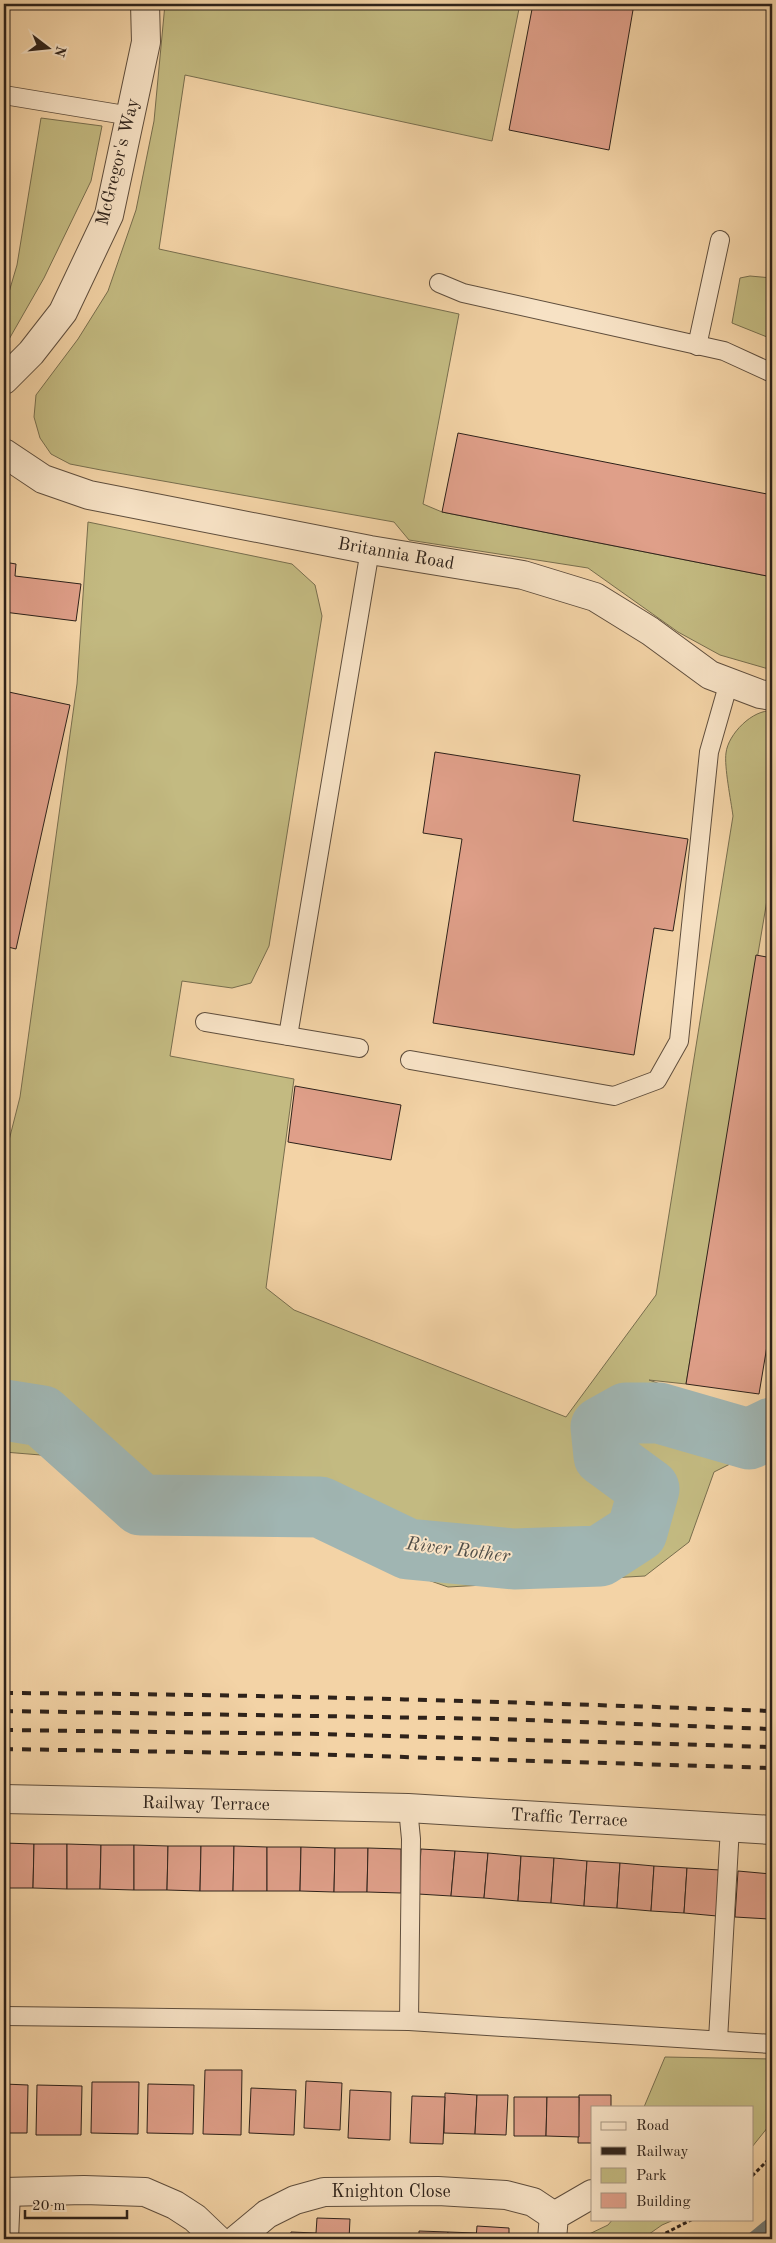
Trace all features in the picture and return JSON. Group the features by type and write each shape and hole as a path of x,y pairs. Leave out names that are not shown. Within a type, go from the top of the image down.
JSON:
{"street":[{"name":"McGregor's Way","path":"4,380 31,353 63,312 109,215 146,42 145,4"},
{"name":"Britannia Road","path":"4,453 43,479 89,496 370,550 523,575 595,597 650,631 710,675 772,696"},
{"name":"Railway Terrace","path":"4,1799 408,1808"},
{"name":"Traffic Terrace","path":"408,1808 772,1830"},
{"path":"4,2239 5,2192 84,2190 145,2192 175,2205 195,2218 217,2239"},
{"name":"Knighton Close","path":"236,2239 267,2214 295,2200 324,2192 438,2191 506,2195 533,2202 553,2227 591,2195"}],"lane":[{"path":"4,95 131,116"},
{"path":"697,346 720,240"},
{"path":"439,283 463,293 724,352 772,373"},
{"path":"288,1036 370,550"},
{"path":"410,1060 614,1096 657,1080 679,1041 709,752 729,682"},
{"path":"205,1022 359,1048"},
{"path":"408,1808 411,1839 409,2021"},
{"path":"718,2040 730,1827"},
{"path":"4,2016 409,2021 772,2044"}],"path":[{"path":"754,2174 772,2156"},
{"path":"654,2239 692,2220"}],"green space":[{"path":"165,4 520,4 492,141 185,75 159,249 459,314 423,504 442,512 772,577 772,670 720,655 678,632 588,568 409,540 394,522 70,464 51,454 40,438 34,417 36,395 78,339 108,291 136,210 154,121"},
{"path":"41,118 102,126 91,181 44,278 8,341 4,342 4,309 17,265"},
{"path":"750,276 772,278 772,339 732,323 740,278"},
{"path":"88,522 292,564 315,585 322,616 269,946 251,983 232,988 182,981 170,1056 294,1079 266,1288 294,1310 566,1417 656,1295 733,816 726,753 731,738 743,724 757,714 772,711 772,870 686,1384 649,1380 747,1415 736,1461 714,1472 689,1542 645,1576 448,1587 362,1557 321,1527 145,1523 99,1492 65,1457 4,1452 4,1160 20,1097 77,684"},
{"path":"665,2057 772,2059 772,2122 754,2144 754,2106 644,2106"},
{"path":"612,2220 674,2220 662,2225 642,2239 592,2239 585,2236 608,2225"}],"building":[{"path":"533,4 634,4 609,150 509,130"},
{"path":"458,433 772,495 772,577 442,512"},
{"path":"4,562 16,564 15,576 81,584 76,621 4,612"},
{"path":"4,691 70,705 16,949 4,946"},
{"path":"435,752 580,775 573,821 688,839 673,931 654,928 634,1055 433,1023 462,839 423,833"},
{"path":"756,955 772,958 772,1316 759,1394 686,1384"},
{"path":"295,1086 401,1105 391,1160 288,1142"},
{"path":"4,1843 34,1844 33,1888 4,1888"},
{"path":"34,1844 67,1844 67,1889 33,1888"},
{"path":"67,1844 101,1845 100,1889 67,1889"},
{"path":"101,1845 134,1845 134,1890 100,1889"},
{"path":"134,1845 168,1846 167,1890 134,1890"},
{"path":"168,1846 201,1846 200,1891 167,1890"},
{"path":"201,1846 234,1846 233,1891 200,1891"},
{"path":"234,1846 267,1847 267,1891 233,1891"},
{"path":"267,1847 301,1847 300,1891 267,1891"},
{"path":"301,1847 335,1848 334,1892 300,1891"},
{"path":"335,1848 368,1848 367,1892 334,1892"},
{"path":"368,1848 401,1849 401,1893 367,1892"},
{"path":"421,1849 455,1851 451,1896 418,1894"},
{"path":"455,1851 488,1853 484,1898 451,1896"},
{"path":"488,1853 521,1856 518,1901 484,1898"},
{"path":"521,1856 554,1858 551,1903 518,1901"},
{"path":"554,1858 587,1861 584,1906 551,1903"},
{"path":"587,1861 620,1863 617,1908 584,1906"},
{"path":"620,1863 654,1866 651,1911 617,1908"},
{"path":"654,1866 687,1868 684,1913 651,1911"},
{"path":"687,1868 720,1870 717,1916 684,1913"},
{"path":"738,1871 771,1874 769,1919 735,1917"},
{"path":"771,1874 772,1919 769,1919"},
{"path":"205,2070 242,2070 241,2135 203,2134"},
{"path":"306,2081 342,2083 340,2130 304,2128"},
{"path":"92,2082 139,2082 138,2134 91,2133"},
{"path":"4,2084 28,2085 27,2133 4,2133"},
{"path":"148,2084 194,2085 193,2134 147,2133"},
{"path":"37,2085 82,2086 81,2135 36,2135"},
{"path":"251,2088 296,2090 294,2135 249,2133"},
{"path":"350,2090 391,2092 390,2140 348,2138"},
{"path":"445,2093 477,2095 475,2134 444,2133"},
{"path":"477,2095 508,2095 506,2135 475,2134"},
{"path":"579,2095 611,2095 611,2106 591,2106 591,2143 578,2143"},
{"path":"412,2096 445,2097 443,2144 410,2143"},
{"path":"514,2097 547,2097 546,2136 514,2136"},
{"path":"547,2097 579,2097 579,2137 546,2136"},
{"path":"317,2218 350,2219 349,2239 290,2239 291,2232 316,2233"},
{"path":"477,2226 509,2228 509,2239 476,2239"},
{"path":"419,2231 448,2232 447,2239 419,2239"},
{"path":"448,2232 476,2233 476,2239 447,2239"}],"waterway":[{"name":"River Rother","path":"4,1410 42,1416 141,1505 320,1507 408,1549 514,1559 600,1556 637,1532 649,1489 604,1456 601,1427 626,1413 659,1413 749,1439 772,1428"},
{"path":"750,2239 772,2221"}],"railway":[{"path":"4,1693 388,1699 772,1711"},
{"path":"4,1711 500,1719 772,1729"},
{"path":"4,1730 321,1734 772,1747"},
{"path":"4,1749 304,1754 772,1768"}]}
